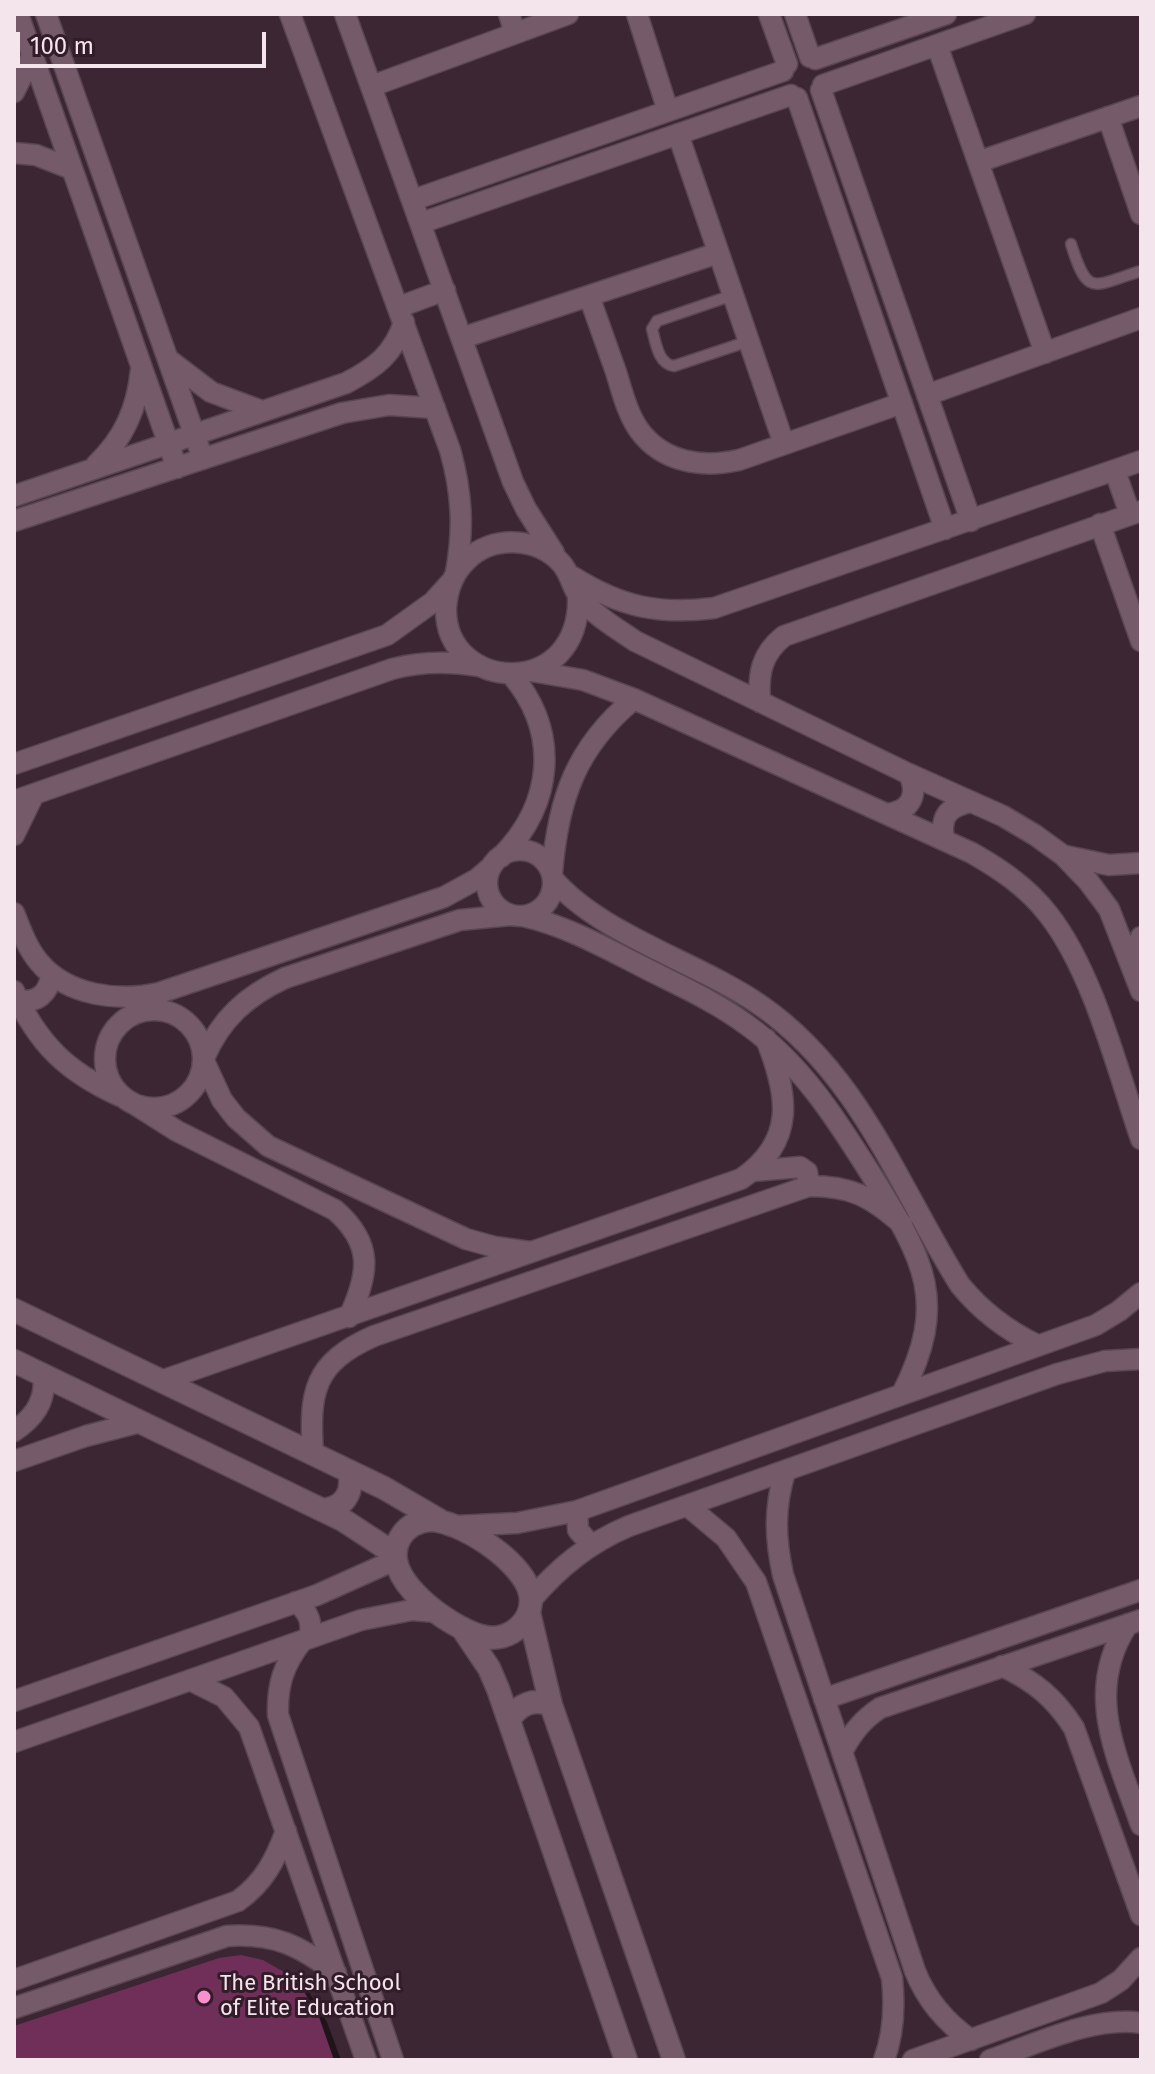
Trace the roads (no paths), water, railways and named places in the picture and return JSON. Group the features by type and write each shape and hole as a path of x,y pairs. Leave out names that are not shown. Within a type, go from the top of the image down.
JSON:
{"street":[{"path":"18,14 177,468"},
{"path":"46,14 203,459"},
{"path":"290,14 402,314 458,480 462,512 461,543 446,614 458,645 469,658 483,667"},
{"path":"345,14 513,482 526,509 569,576 579,613 574,633 564,650 549,663 521,673"},
{"path":"372,86 512,24 568,14"},
{"path":"637,14 668,111"},
{"path":"769,14 785,67 783,85 794,97 945,529"},
{"path":"795,14 813,58 824,71 822,88 971,521"},
{"path":"421,223 678,134 794,97 814,96 822,88 1025,14"},
{"path":"413,200 668,111 785,67 797,57 813,58 933,16"},
{"path":"937,45 1045,353"},
{"path":"14,92 32,56"},
{"path":"978,162 1141,106"},
{"path":"1108,117 1141,214"},
{"path":"678,134 784,444"},
{"path":"14,153 45,158 72,169"},
{"path":"462,338 718,253"},
{"path":"402,314 445,290"},
{"path":"589,296 639,430 655,446 674,457 695,464 718,465 902,403"},
{"path":"14,496 346,383 378,365 390,352 399,338 402,314"},
{"path":"927,395 1141,318"},
{"path":"168,359 211,392 262,411"},
{"path":"92,469 113,449 129,424 138,396 141,366"},
{"path":"14,521 365,407 435,408"},
{"path":"569,576 596,592 654,610 684,612 714,608 1141,461"},
{"path":"760,702 760,669 773,645 784,636 1135,512 1115,471"},
{"path":"1100,524 1141,641"},
{"path":"15,763 387,635 411,620 454,578 468,559 484,548 504,542 523,543 542,549 605,619 635,641 909,774 1003,816 1064,856 1109,909 1139,985"},
{"path":"356,647 368,664 366,677"},
{"path":"14,801 413,663 460,663 583,680 634,699 944,840 999,869 1024,889 1046,911 1080,965 1141,1139"},
{"path":"521,673 544,740 543,765 534,809 514,843 496,862 487,878 492,901 517,916 557,925 590,940 724,1009 766,1039 814,1090 902,1224 924,1272 928,1297 927,1322 922,1347 902,1394"},
{"path":"534,1253 466,1239 268,1146 236,1118 222,1100 204,1060 200,1041 191,1026 177,1015 160,1010 143,1012 126,1019 114,1031 106,1047 107,1073 128,1101 154,1109 173,1105 189,1095 200,1080 204,1060 213,1037 227,1018 244,1001 264,988 285,978 460,920 517,916 543,908 553,889 552,876 562,807 580,760 613,717 634,699"},
{"path":"887,814 908,806 914,796 914,785 909,774"},
{"path":"14,835 34,794"},
{"path":"944,840 942,827 947,814 957,805 971,802"},
{"path":"14,913 37,961 51,975 95,994 119,997 159,993 444,897 477,879 509,852 530,852 547,863 552,876 585,909 759,1004 806,1043 831,1069 872,1126 947,1265 975,1304 1015,1334 1041,1343 1056,1356 1057,1374"},
{"path":"1064,856 1109,865 1141,863"},
{"path":"1139,985 1136,955 1141,937"},
{"path":"16,995 26,1002 41,996 47,990 51,975"},
{"path":"143,1012 159,993"},
{"path":"16,995 31,1026 49,1049 70,1068 177,1131 335,1210 347,1221 357,1234 365,1264 363,1281 330,1340 343,1352"},
{"path":"119,997 143,1012"},
{"path":"161,1381 728,1185 753,1171 768,1155 779,1136 784,1116 783,1091 766,1039"},
{"path":"753,1171 800,1167 810,1177 809,1186"},
{"path":"313,1454 311,1408 316,1386 327,1367 343,1352 374,1336 809,1186 835,1186 860,1193 902,1224"},
{"path":"924,1272 931,1277 938,1276 945,1272 947,1265"},
{"path":"395,1557 400,1537 421,1521 517,1523 577,1511 1096,1325 1141,1293"},
{"path":"14,1310 349,1472 485,1543 513,1566 528,1588 551,1705 674,2060"},
{"path":"14,1361 360,1530 395,1557 406,1581 436,1612 462,1628 490,1639 514,1632 530,1606 570,1559 629,1526 1057,1374 1105,1361 1141,1359"},
{"path":"16,1430 30,1419 39,1405 45,1390 43,1375"},
{"path":"22,1458 140,1422"},
{"path":"16,1430 27,1431 34,1437 34,1447 22,1458"},
{"path":"322,1510 333,1509 350,1494 352,1482 349,1472"},
{"path":"785,1472 775,1520 776,1545 783,1575 915,1971 937,2010 971,2040"},
{"path":"689,1507 726,1538 756,1582 892,1978 893,2026 884,2060"},
{"path":"577,1511 578,1530 591,1545"},
{"path":"14,1701 296,1602 395,1557"},
{"path":"756,1582 768,1575 783,1575"},
{"path":"824,1699 1140,1591"},
{"path":"296,1602 311,1622 306,1640 289,1657 281,1675 278,1715 393,2060"},
{"path":"14,1742 387,1614 412,1610 436,1612"},
{"path":"842,1752 864,1719 880,1708 1134,1622"},
{"path":"1134,1622 1116,1643 1108,1667 1106,1704 1112,1741 1141,1825"},
{"path":"462,1628 489,1668 510,1719 626,2060"},
{"path":"1002,1666 1044,1690 1061,1708 1083,1751 1141,1915"},
{"path":"190,1680 216,1692 238,1711 249,1727 366,2060"},
{"path":"510,1719 524,1704 534,1701 551,1705"},
{"path":"257,1749 261,1740 270,1734 284,1739"},
{"path":"1083,1751 1088,1742 1097,1737 1112,1741"},
{"path":"14,1980 238,1901 269,1872 286,1831"},
{"path":"220,1908 231,1920 227,1936"},
{"path":"14,2008 227,1936 250,1934 274,1938 296,1946 336,1973"},
{"path":"913,2060 1101,1993 1121,1980 1141,1958"},
{"path":"892,1978 900,1983 909,1982 915,1971"},
{"path":"1079,2002 1088,2005 1093,2012 1092,2021 1086,2027"},
{"path":"990,2060 1086,2027 1141,2023"}],"lane":[{"path":"1071,244 1082,276 1091,283 1102,283 1141,271"},
{"path":"733,295 657,321 653,332 661,359 667,365 674,366 749,341"}],"place":[{"name":"The British School of Elite Education","path":"204,1997"}]}
